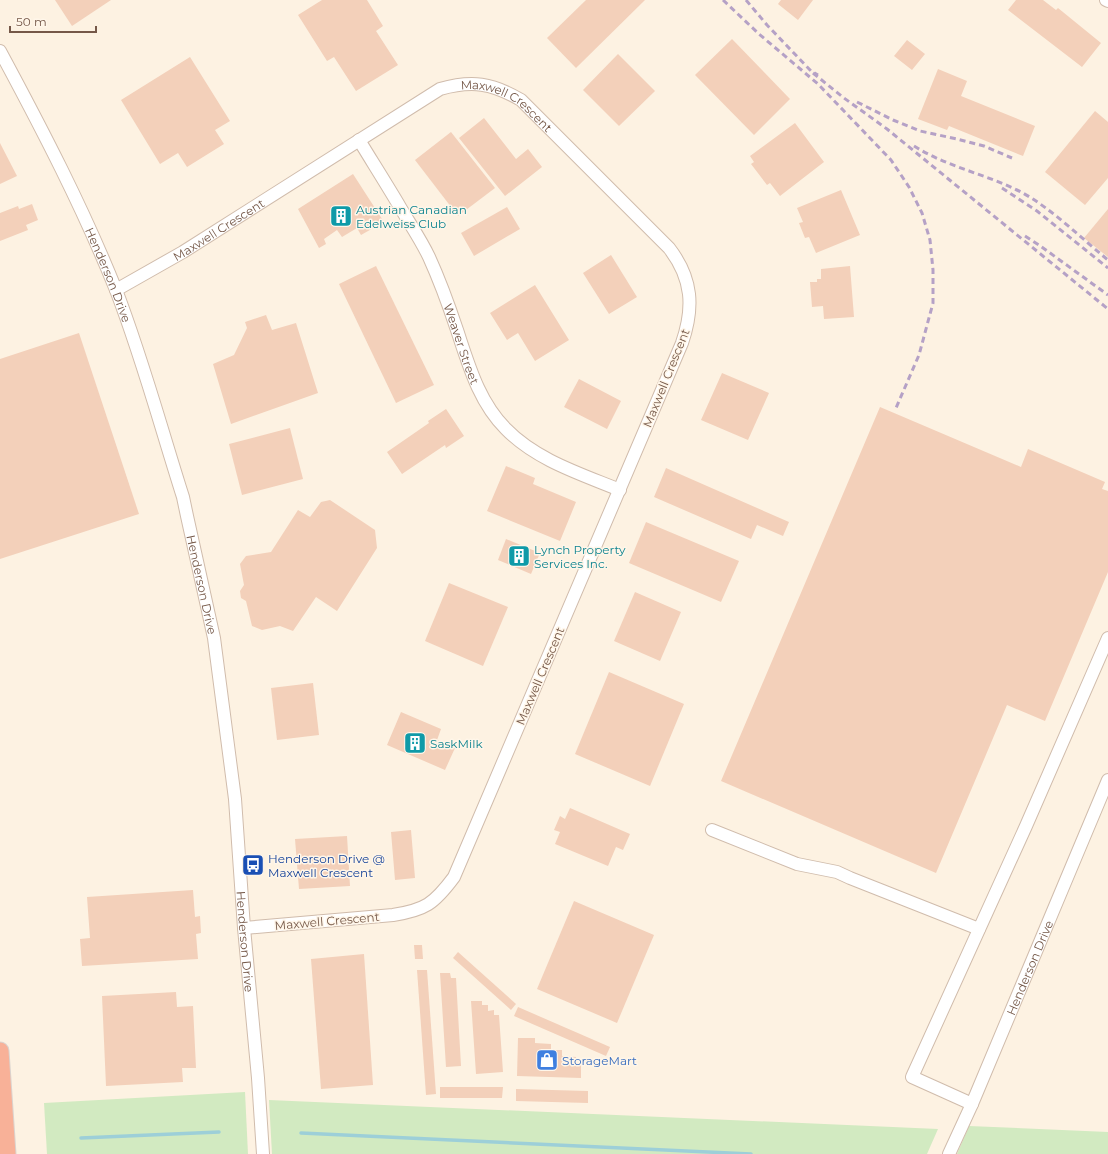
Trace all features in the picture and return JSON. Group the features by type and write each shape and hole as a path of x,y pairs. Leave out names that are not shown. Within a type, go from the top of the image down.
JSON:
{"highway":[{"path":"0,1051 8,1154"}],"street":[{"name":"Henderson Drive","path":"0,51 45,134 116,290 141,362 182,497 214,638 235,799 263,1154"},
{"name":"Maxwell Crescent","path":"116,290 183,252 440,89 466,84 489,86 499,89 521,100 669,248 678,259 690,296 690,308 686,332 454,878 443,892 430,904 413,912 379,917 244,928"},
{"name":"Weaver Street","path":"359,140 428,255 446,298 476,386 494,416 524,445 543,457 620,490"},
{"path":"972,1104 912,1077 1108,638"},
{"name":"Henderson Drive","path":"949,1154 972,1104 1108,780"},
{"path":"712,830 797,864 838,872 979,929"}],"green space":[{"path":"245,1092 248,1154 47,1154 44,1103"},
{"path":"269,1100 938,1129 927,1154 272,1154"},
{"path":"969,1126 1108,1132 1108,1154 957,1154"}],"building":[{"path":"55,0 111,0 72,26"},
{"path":"322,0 367,0 383,26 376,31 398,65 356,91 334,57 327,61 298,15"},
{"path":"586,0 645,0 576,68 547,38"},
{"path":"781,0 813,0 798,20 778,4"},
{"path":"1016,0 1043,0 1056,10 1058,8 1101,43 1082,67 1008,10"},
{"path":"732,39 790,99 754,135 695,75"},
{"path":"907,40 925,54 912,70 894,56"},
{"path":"618,54 655,91 619,126 583,90"},
{"path":"190,57 230,121 215,130 224,144 187,167 178,153 160,164 121,100"},
{"path":"938,69 967,81 961,96 1035,126 1023,156 949,126 947,130 918,119"},
{"path":"1095,111 1108,122 1108,178 1085,205 1045,172"},
{"path":"484,118 516,159 528,149 542,167 505,196 459,138"},
{"path":"795,123 824,162 780,196 770,183 767,185 751,164 754,162 750,156"},
{"path":"451,132 495,188 458,216 415,160"},
{"path":"0,143 17,176 0,184"},
{"name":"Austrian Canadian Edelweiss Club","path":"353,174 384,222 361,235 357,228 342,237 337,230 324,239 326,244 319,248 298,209"},
{"path":"841,190 860,235 816,253 809,237 805,238 799,223 803,222 797,208"},
{"path":"32,204 38,220 26,225 28,230 0,241 0,213 18,206 19,209"},
{"path":"507,207 520,229 474,256 461,233"},
{"path":"1108,209 1108,257 1084,238"},
{"path":"611,255 637,297 609,314 583,273"},
{"path":"376,266 434,385 396,403 339,284"},
{"path":"850,266 854,317 824,319 823,306 812,307 810,282 817,282 817,279 821,279 821,269"},
{"path":"535,285 569,340 535,361 518,333 507,340 490,313"},
{"path":"266,315 272,330 296,323 318,393 231,424 213,364 234,355 247,328 245,322"},
{"path":"79,333 139,514 0,559 0,359"},
{"path":"722,373 769,393 748,440 701,420"},
{"path":"579,379 621,401 607,429 564,407"},
{"path":"880,407 1021,467 1028,449 1105,482 1102,489 1108,491 1108,572 1045,721 1007,705 936,873 721,781"},
{"path":"446,409 464,436 446,448 445,445 402,474 387,452 429,423 428,421"},
{"path":"290,428 303,479 242,495 229,444"},
{"path":"506,466 535,478 533,484 576,502 560,541 487,511"},
{"path":"666,468 789,522 783,536 757,525 751,539 654,497"},
{"path":"330,500 375,530 377,548 337,611 316,597 293,631 280,626 262,630 252,626 246,601 241,598 240,591 244,585 240,564 246,556 271,552 298,510 310,517 321,502"},
{"path":"646,522 739,561 721,602 629,563"},
{"name":"Lynch Property Services Inc.","path":"506,539 540,553 531,574 498,560"},
{"path":"449,583 508,607 483,666 425,641"},
{"path":"635,592 681,612 660,661 614,641"},
{"path":"609,672 684,704 650,786 575,754"},
{"path":"313,683 319,735 277,740 271,688"},
{"name":"SaskMilk","path":"401,712 441,729 437,740 455,748 445,770 387,745"},
{"path":"570,808 630,834 623,850 616,847 608,866 555,844 560,832 554,830 560,816 565,819"},
{"path":"411,830 415,878 395,880 391,832"},
{"path":"347,836 350,886 299,889 295,839"},
{"path":"193,890 195,917 200,916 201,933 196,934 198,959 82,966 80,939 90,938 87,897"},
{"path":"574,901 654,935 617,1023 537,989"},
{"path":"414,945 422,945 423,959 415,959"},
{"path":"458,952 516,1004 511,1010 453,958"},
{"path":"364,954 373,1085 321,1089 311,959"},
{"path":"417,970 427,970 436,1094 426,1095"},
{"path":"440,973 450,973 451,978 456,978 461,1066 446,1067"},
{"path":"176,992 177,1007 193,1006 196,1068 182,1068 183,1082 106,1086 102,996"},
{"path":"471,1001 482,1001 482,1005 488,1005 488,1011 494,1010 494,1015 499,1015 503,1072 476,1074"},
{"name":"StorageMart","path":"518,1007 610,1047 606,1056 514,1016"},
{"name":"StorageMart","path":"518,1038 535,1038 535,1043 551,1044 551,1050 562,1050 562,1056 576,1057 576,1064 581,1064 581,1078 517,1076"},
{"path":"440,1087 503,1087 502,1098 440,1098"},
{"name":"StorageMart","path":"516,1089 588,1091 588,1103 516,1101"}],"waterway":[{"path":"81,1138 219,1132"},
{"path":"301,1133 751,1154"}],"railway":[{"path":"723,0 759,34 818,84 891,160 909,187 922,213 930,240 933,270 933,303 919,355 896,408"},
{"path":"746,0 767,25 811,71 818,75"},
{"path":"813,73 844,98 887,129 1108,309"},
{"path":"857,102 893,120 920,131 984,146 1012,158"},
{"path":"914,146 940,160 994,180 1021,192 1055,215 1108,260"},
{"path":"1002,188 1037,211 1108,268"},
{"path":"1025,236 1108,295"}],"place":[{"name":"Austrian Canadian Edelweiss Club","path":"341,216"},
{"name":"Lynch Property Services Inc.","path":"519,556"},
{"name":"SaskMilk","path":"415,743"},
{"name":"Henderson Drive @ Maxwell Crescent","path":"253,865"},
{"name":"StorageMart","path":"547,1060"}]}
